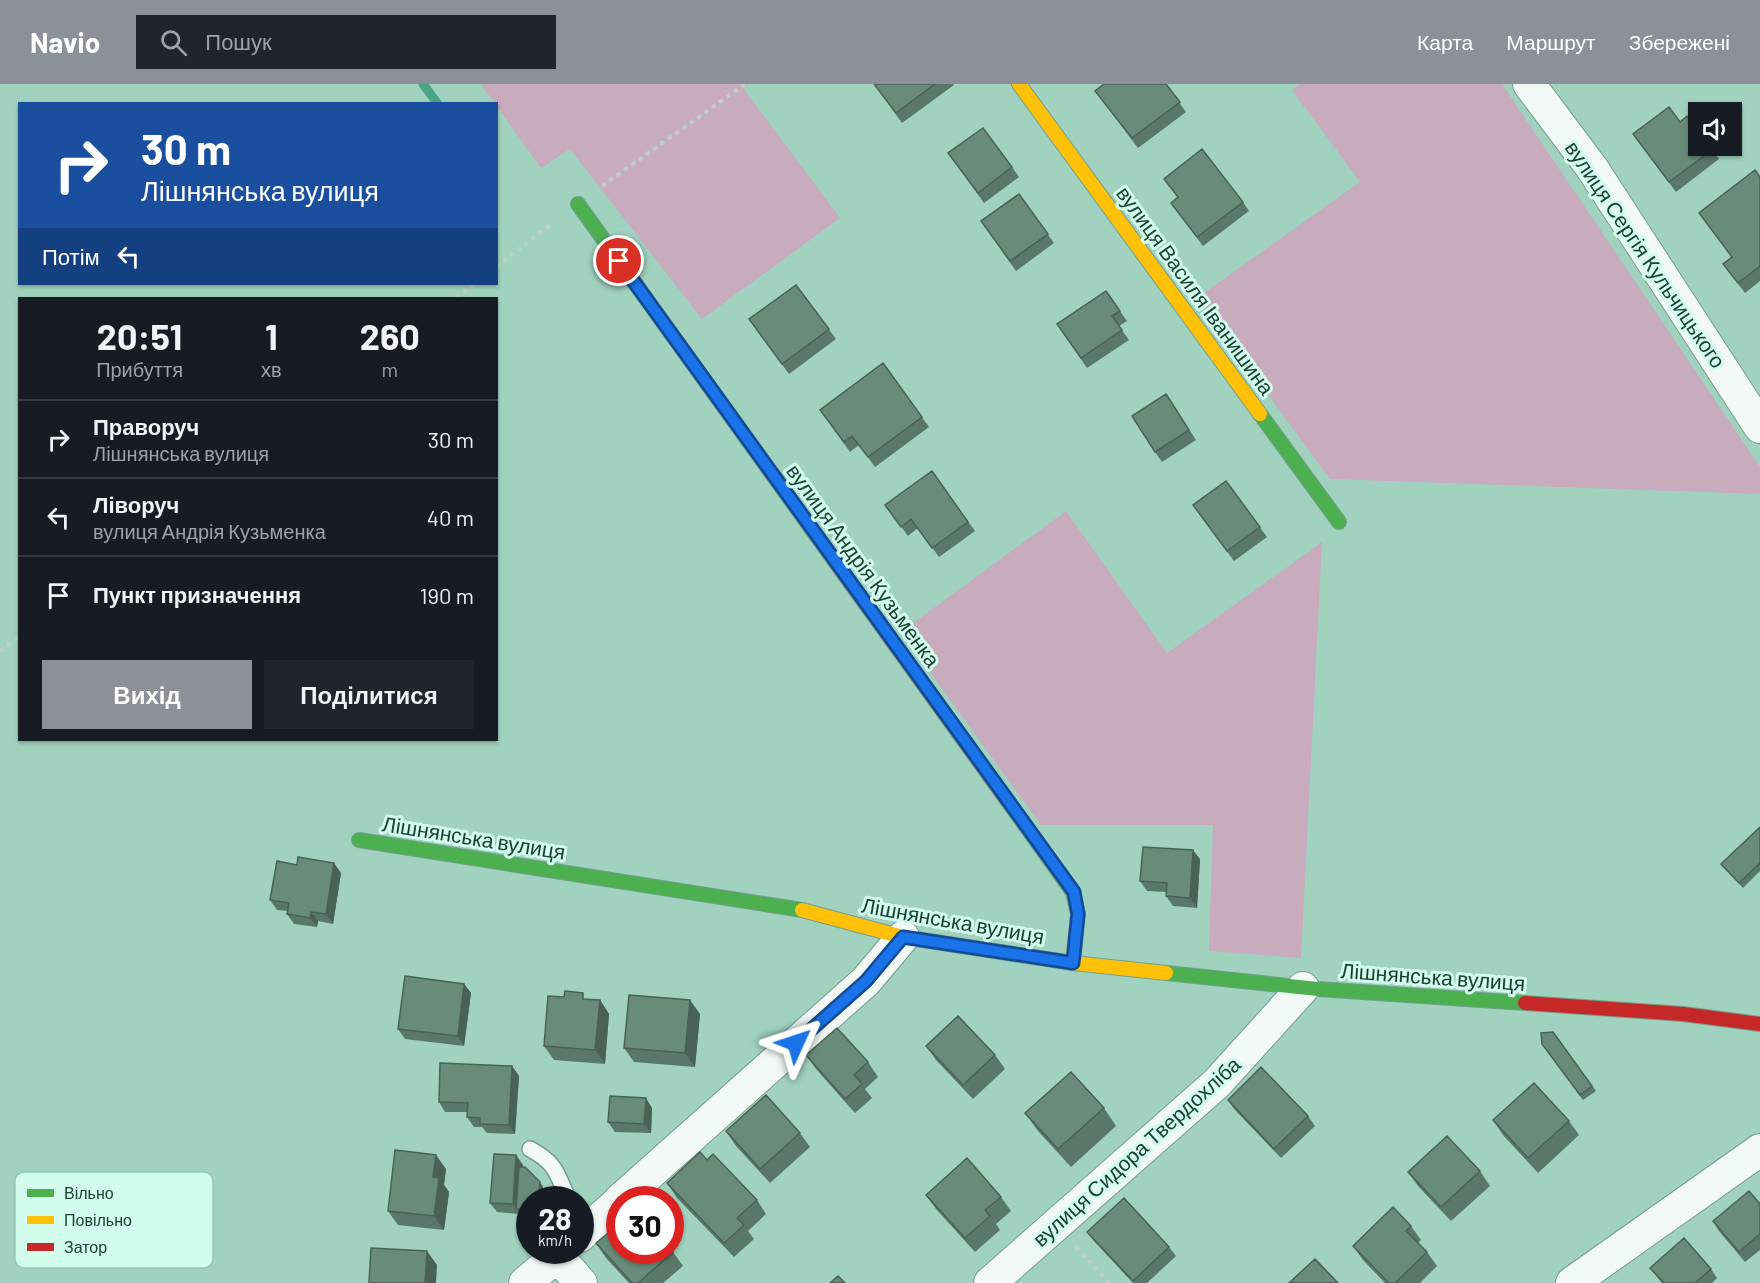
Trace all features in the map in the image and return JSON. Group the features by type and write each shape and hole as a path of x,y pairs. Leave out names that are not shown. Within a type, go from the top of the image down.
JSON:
{"street":[{"name":"вулиця Василя Іванишина","path":"1019,84 1339,522"},
{"name":"вулиця Сергія Кульчицького","path":"1529,84 1592,168 1760,427"},
{"name":"вулиця Андрія Кузьменка","path":"578,204 1074,892 1078,914 1073,963"},
{"name":"Лішнянська вулиця","path":"358,840 797,909 903,937 1073,963 1303,988 1683,1014 1760,1024"},
{"path":"636,1186 866,981 903,937"},
{"name":"вулиця Сидора Твердохліба","path":"990,1283 1217,1083 1303,988"},
{"path":"1572,1283 1760,1150"},
{"path":"525,1283 548,1264"},
{"path":"567,1264 581,1283"}],"lane":[{"path":"530,1149 552,1164 562,1186"}],"path":[{"path":"498,265 578,204 745,84"},
{"path":"457,297 474,285"},
{"path":"0,651 18,638"},
{"path":"1056,1224 1109,1283"}],"shaded area":[{"path":"481,84 748,84 743,88 840,218 702,319 570,149 541,168 498,108 498,102 494,102"},
{"path":"1300,84 1502,84 1760,467 1760,494 1330,479 1197,298 1360,182 1292,90"},
{"path":"1066,511 1167,653 1322,542 1301,958 1209,951 1213,825 1041,825 901,632"}],"building":[{"path":"874,84 935,84 896,113"},
{"path":"1104,84 1166,84 1180,102 1132,138 1095,91"},
{"path":"1669,107 1680,122 1688,117 1688,156 1704,156 1669,182 1633,134"},
{"path":"983,128 1012,167 978,193 948,153"},
{"path":"1202,149 1243,202 1197,237 1171,203 1178,197 1164,179"},
{"path":"1755,170 1760,177 1760,266 1738,283 1723,264 1732,257 1699,213"},
{"path":"1019,194 1048,234 1010,261 981,221"},
{"path":"796,285 829,329 782,364 749,319"},
{"path":"1106,291 1120,311 1112,316 1122,330 1081,358 1057,324"},
{"path":"883,363 922,417 868,457 852,436 844,442 820,410"},
{"path":"1166,394 1189,430 1155,452 1132,416"},
{"path":"932,471 968,522 932,548 911,519 901,527 885,505"},
{"path":"1226,481 1260,527 1227,551 1193,505"},
{"path":"1760,827 1760,863 1739,883 1721,864"},
{"path":"1143,847 1193,850 1190,898 1166,896 1167,883 1140,881"},
{"path":"298,857 334,863 326,914 311,912 310,918 287,914 289,903 270,900 277,861 297,865"},
{"path":"405,976 464,984 458,1036 398,1029"},
{"path":"565,991 583,993 583,999 600,1000 595,1050 544,1046 548,996 564,997"},
{"path":"629,995 690,1000 685,1053 624,1048"},
{"path":"958,1016 995,1055 963,1085 926,1046"},
{"path":"837,1028 868,1062 854,1075 862,1084 845,1099 806,1055"},
{"path":"1553,1032 1592,1086 1580,1095 1542,1044 1541,1033"},
{"path":"440,1063 512,1066 509,1125 480,1124 480,1118 467,1117 468,1103 439,1102"},
{"path":"1261,1067 1308,1116 1274,1149 1228,1100"},
{"path":"1071,1072 1104,1108 1058,1149 1025,1113"},
{"path":"1534,1083 1569,1121 1528,1158 1493,1120"},
{"path":"766,1095 800,1133 760,1169 726,1131"},
{"path":"610,1096 646,1098 644,1124 608,1122"},
{"path":"1447,1136 1480,1171 1441,1207 1408,1172"},
{"path":"395,1150 436,1155 433,1177 439,1178 434,1216 388,1211"},
{"path":"700,1152 707,1160 713,1154 757,1200 737,1218 744,1225 724,1243 684,1201 684,1186 670,1186 667,1183"},
{"path":"494,1154 516,1155 513,1204 490,1203"},
{"path":"967,1158 1001,1197 985,1210 990,1216 965,1238 926,1195"},
{"path":"519,1167 525,1167 540,1182 540,1186 518,1186"},
{"path":"1749,1191 1760,1204 1760,1234 1739,1252 1713,1221"},
{"path":"1124,1198 1169,1247 1133,1281 1087,1232"},
{"path":"1393,1207 1411,1226 1406,1231 1427,1252 1395,1283 1389,1283 1353,1246"},
{"path":"606,1235 606,1254 596,1243"},
{"path":"1684,1238 1711,1269 1695,1283 1664,1283 1650,1268"},
{"path":"371,1248 427,1251 425,1283 369,1283"},
{"path":"1315,1259 1338,1283 1289,1283"},
{"path":"615,1264 659,1264 638,1283 632,1283"},
{"path":"838,1276 845,1283 830,1283"}],"waterway":[{"path":"423,84 436,102"}],"traffic: fast":[{"path":"578,204 834,560"},
{"path":"1260,414 1339,522"},
{"path":"1007,800 1073,892 1078,914 1073,963"},
{"path":"359,840 802,910"},
{"path":"1166,973 1318,989 1525,1003"}],"traffic: slow":[{"path":"1019,84 1260,414"},
{"path":"802,910 903,937 1073,963 1166,973"}],"traffic: jam":[{"path":"834,560 1007,800"},
{"path":"1525,1003 1683,1014 1760,1024"}],"route":[{"path":"619,261 1074,892 1078,914 1073,963 903,937 866,981 796,1043"}]}
